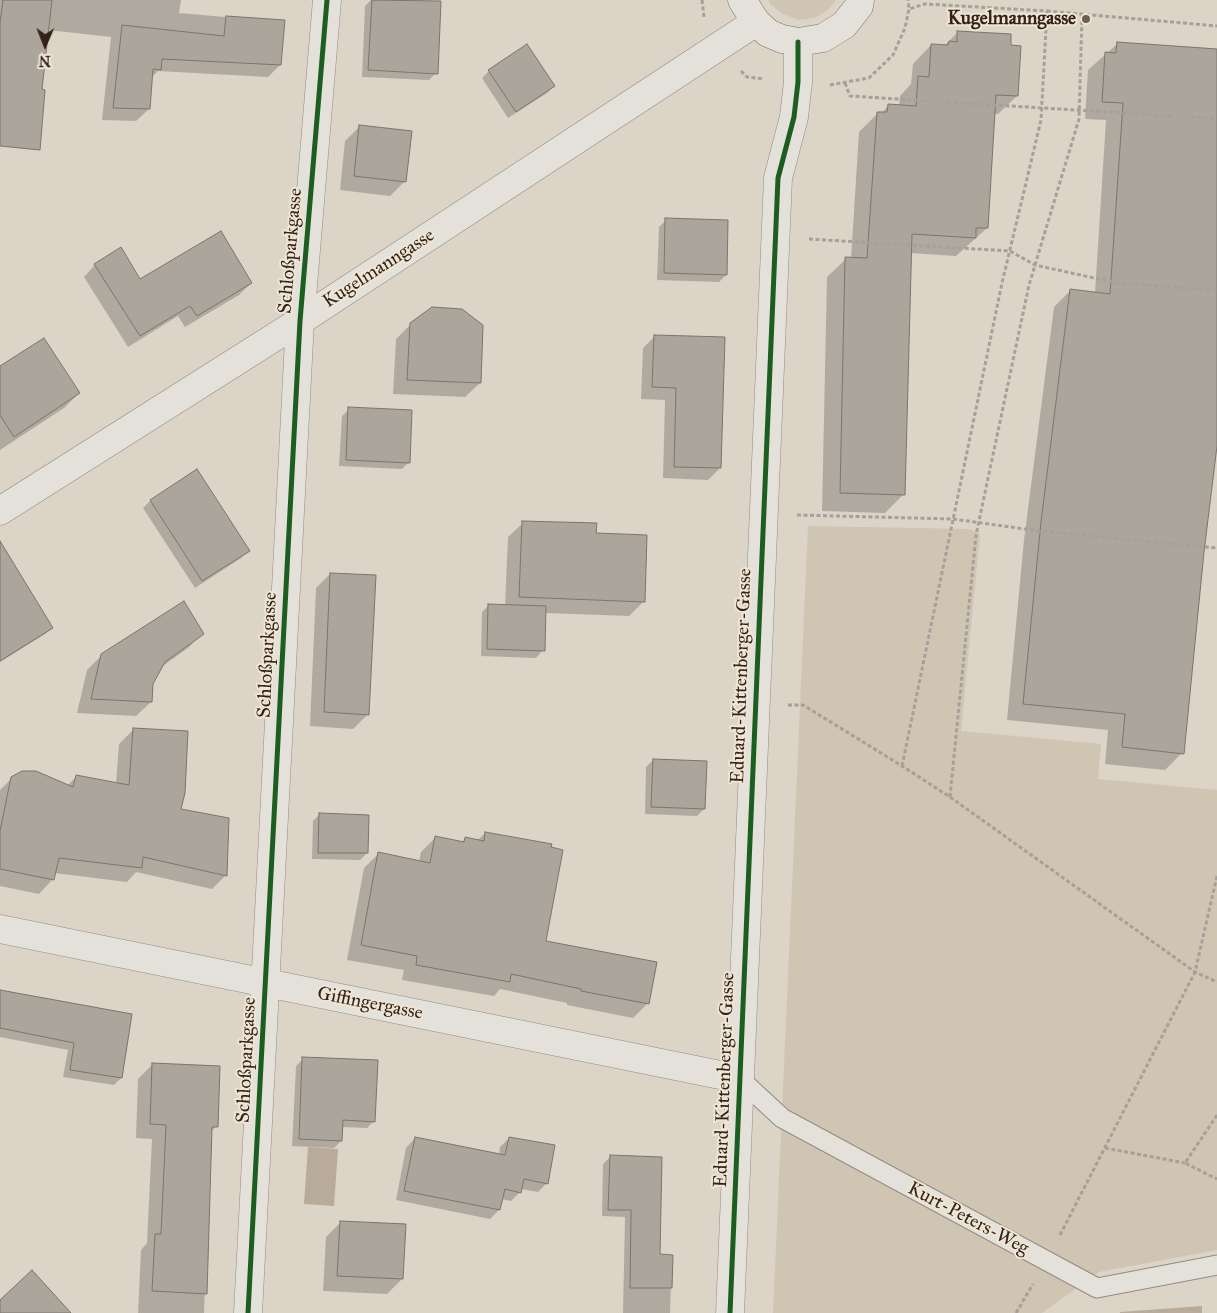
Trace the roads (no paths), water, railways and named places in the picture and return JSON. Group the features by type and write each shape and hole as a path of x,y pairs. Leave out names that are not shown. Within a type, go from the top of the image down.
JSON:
{"street":[{"name":"Schloßparkgasse","path":"248,1313 300,321 327,0"},
{"path":"749,11 768,33 782,39 798,42 823,38 844,25 859,6 860,0"},
{"name":"Kugelmanngasse","path":"0,511 300,321 749,11"},
{"name":"Eduard-Kittenberger-Gasse","path":"730,1313 778,178 794,117 798,82 798,42"},
{"name":"Giffingergasse","path":"0,929 740,1078"}],"lane":[{"name":"Kurt-Peters-Weg","path":"740,1078 782,1118 1097,1288 1217,1265"}],"place":[{"name":"Kugelmanngasse","path":"1086,19"}]}
